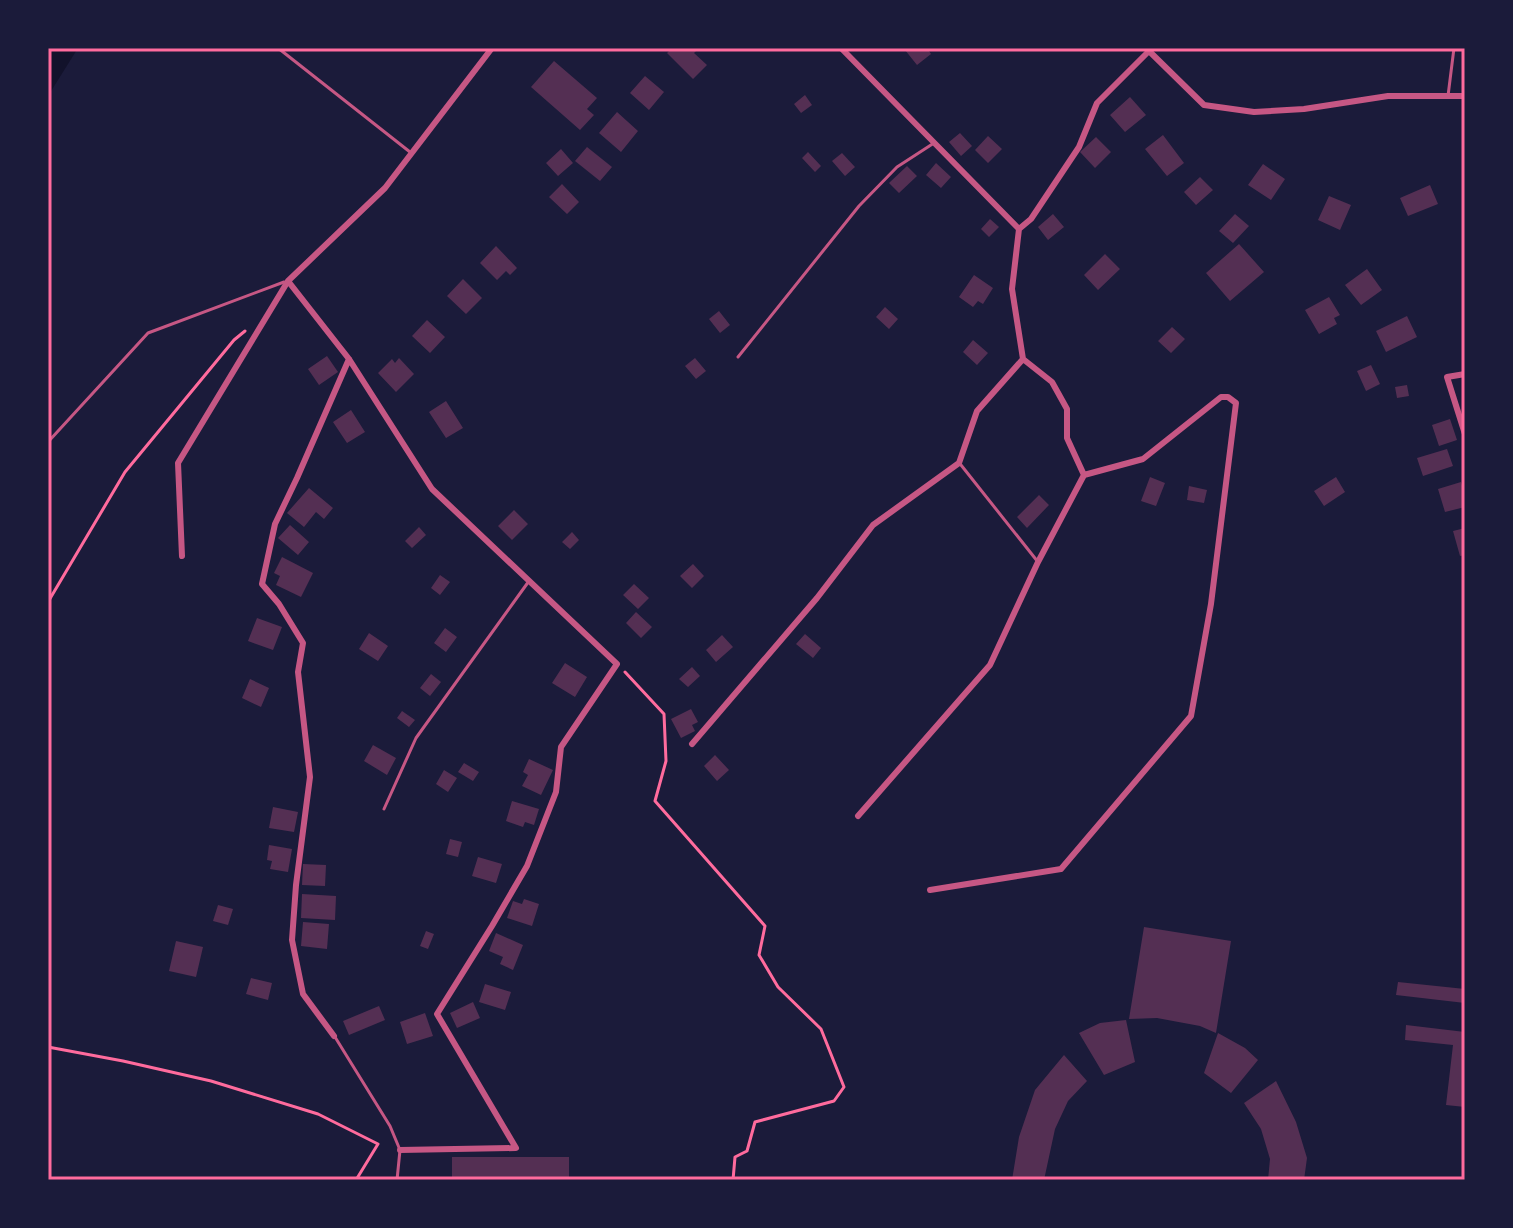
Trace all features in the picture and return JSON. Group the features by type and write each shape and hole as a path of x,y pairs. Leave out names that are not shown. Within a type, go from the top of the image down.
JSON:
{"street":[{"path":"182,556 178,463 288,281 385,188 492,48"},
{"path":"841,48 1019,229"},
{"path":"1084,475 1067,438 1067,409 1052,382 1023,359 1012,289 1019,229 1031,219 1079,147 1097,103 1148,49 1204,105 1254,112 1304,109 1388,96 1465,96"},
{"path":"288,281 349,359 432,489 617,664 561,747 556,792 527,866 437,1014 516,1148 400,1150"},
{"path":"334,1036 303,994 292,940 310,777 298,672 303,643 279,604 262,584 275,524 349,359"},
{"path":"692,744 817,598 873,525 959,463 977,411 1023,359"},
{"path":"1465,374 1447,377 1465,434"},
{"path":"858,816 990,665 1038,562 1084,475 1143,459 1221,397 1228,397 1236,403 1211,604 1191,716 1061,869 930,890"}],"lane":[{"path":"278,48 412,153"},
{"path":"1448,96 1454,48"},
{"path":"738,357 859,206 897,167 934,143"},
{"path":"48,442 148,333 288,281"},
{"path":"959,463 1038,562"},
{"path":"384,809 416,738 529,581"},
{"path":"334,1036 390,1126 400,1150 397,1180"}],"path":[{"path":"48,602 125,472 234,340 253,324"},
{"path":"617,664 664,714 666,761 655,801 765,926 759,955 778,987 821,1029 844,1087 834,1101 755,1122 747,1151 735,1157 733,1180"},
{"path":"48,1047 211,1081 318,1114 378,1144 356,1180"}],"shaded area":[{"path":"48,48 78,48 48,96"}],"building":[{"path":"672,48 699,48 694,53 707,65 693,79 667,53"},
{"path":"927,48 931,54 917,65 905,50"},
{"path":"554,61 597,98 587,109 594,115 580,130 531,87"},
{"path":"645,76 664,92 649,110 630,93"},
{"path":"805,95 812,105 801,113 794,104"},
{"path":"1130,97 1146,115 1125,132 1110,115"},
{"path":"617,112 638,131 621,152 599,133"},
{"path":"960,133 972,146 961,156 949,142"},
{"path":"1163,135 1184,163 1167,176 1145,149"},
{"path":"988,136 1002,149 988,163 975,150"},
{"path":"1096,137 1111,152 1095,168 1080,152"},
{"path":"587,147 612,167 600,181 575,161"},
{"path":"561,149 573,163 558,176 546,163"},
{"path":"808,152 821,166 815,172 802,158"},
{"path":"842,153 855,167 845,176 832,161"},
{"path":"936,163 951,177 941,188 926,175"},
{"path":"1263,164 1285,179 1271,200 1248,185"},
{"path":"907,166 917,176 899,193 889,183"},
{"path":"1200,177 1213,190 1196,205 1184,192"},
{"path":"562,184 579,202 567,214 549,197"},
{"path":"1430,185 1438,204 1408,216 1400,198"},
{"path":"1329,196 1351,205 1340,230 1318,220"},
{"path":"1053,214 1064,227 1048,240 1038,227"},
{"path":"1235,214 1249,226 1233,243 1219,231"},
{"path":"990,219 999,227 989,237 981,229"},
{"path":"1239,244 1264,272 1230,301 1206,273"},
{"path":"496,246 517,268 510,275 506,271 497,280 480,263"},
{"path":"1105,254 1120,269 1098,290 1084,275"},
{"path":"1367,269 1382,290 1361,305 1345,285"},
{"path":"974,275 993,288 983,304 978,301 973,307 959,297"},
{"path":"463,279 482,298 466,314 447,296"},
{"path":"1329,297 1340,315 1334,318 1337,324 1319,334 1305,310"},
{"path":"885,307 898,319 889,329 876,317"},
{"path":"719,311 730,325 720,333 709,319"},
{"path":"1407,316 1417,337 1386,352 1376,331"},
{"path":"427,320 445,337 430,353 412,336"},
{"path":"1172,327 1185,339 1171,353 1158,341"},
{"path":"973,340 988,353 977,365 963,352"},
{"path":"327,356 338,372 319,385 308,369"},
{"path":"399,358 414,374 396,392 378,373 392,359 395,363"},
{"path":"695,358 706,371 696,379 685,366"},
{"path":"1371,365 1380,384 1366,391 1357,371"},
{"path":"1407,385 1409,396 1397,398 1395,387"},
{"path":"446,401 463,428 446,438 429,412"},
{"path":"351,410 365,432 347,443 333,422"},
{"path":"1450,419 1457,440 1439,446 1432,425"},
{"path":"1447,449 1453,466 1423,476 1417,458"},
{"path":"1150,477 1165,483 1156,506 1141,501"},
{"path":"1336,477 1345,492 1324,506 1314,491"},
{"path":"1461,482 1465,507 1445,512 1438,489"},
{"path":"1189,486 1207,490 1204,503 1187,500"},
{"path":"309,488 333,508 324,519 316,512 304,527 287,513"},
{"path":"1039,495 1049,505 1027,528 1017,517"},
{"path":"514,510 528,524 512,540 498,526"},
{"path":"290,525 309,542 298,555 278,538"},
{"path":"419,527 426,535 412,548 405,541"},
{"path":"1465,528 1465,555 1460,556 1453,531"},
{"path":"572,532 579,540 570,549 562,542"},
{"path":"282,557 313,573 301,597 276,585 280,576 274,573"},
{"path":"693,564 704,576 692,588 680,576"},
{"path":"440,575 450,582 440,595 431,588"},
{"path":"634,584 649,598 638,609 623,595"},
{"path":"636,612 652,627 641,638 626,623"},
{"path":"257,618 282,627 273,650 248,641"},
{"path":"445,628 457,637 446,652 434,643"},
{"path":"369,633 388,646 378,661 359,649"},
{"path":"805,634 821,648 813,658 796,644"},
{"path":"722,635 733,647 716,662 706,650"},
{"path":"565,663 587,677 575,697 552,683"},
{"path":"692,667 700,676 688,687 679,679"},
{"path":"431,674 441,682 430,696 420,688"},
{"path":"250,679 269,688 261,707 242,698"},
{"path":"691,709 698,722 692,725 695,731 681,738 671,719"},
{"path":"402,711 415,720 409,727 397,718"},
{"path":"373,745 396,758 387,775 364,761"},
{"path":"715,755 729,770 717,781 704,766"},
{"path":"529,759 553,770 541,795 522,786 528,775 523,772"},
{"path":"464,763 479,772 473,781 458,772"},
{"path":"444,770 457,778 448,792 436,784"},
{"path":"512,801 539,809 534,825 525,822 523,827 506,821"},
{"path":"273,807 298,812 294,832 269,828"},
{"path":"450,839 462,842 458,857 446,854"},
{"path":"269,845 292,849 288,872 270,869 272,861 267,860"},
{"path":"478,857 502,864 496,883 472,876"},
{"path":"303,864 326,865 325,886 302,885"},
{"path":"302,894 336,896 335,920 301,918"},
{"path":"524,899 539,904 532,926 507,918 513,901 522,904"},
{"path":"218,905 233,909 228,925 213,921"},
{"path":"303,922 329,924 327,949 301,946"},
{"path":"1144,927 1231,941 1216,1033 1200,1026 1157,1018 1129,1019"},
{"path":"426,931 434,934 428,949 420,946"},
{"path":"496,933 523,945 513,970 500,964 503,957 489,951"},
{"path":"176,941 203,947 196,977 169,971"},
{"path":"251,978 272,983 268,1000 246,994"},
{"path":"1398,982 1465,989 1465,1003 1396,995"},
{"path":"485,984 511,992 505,1010 479,1002"},
{"path":"473,1002 480,1018 457,1028 450,1013"},
{"path":"379,1006 385,1020 349,1035 343,1021"},
{"path":"425,1013 433,1036 407,1044 400,1022"},
{"path":"1126,1020 1135,1062 1104,1075 1079,1033 1100,1023"},
{"path":"1406,1025 1465,1032 1465,1107 1446,1105 1453,1045 1405,1040"},
{"path":"1218,1033 1245,1048 1258,1060 1231,1093 1204,1073"},
{"path":"1064,1055 1087,1081 1068,1101 1055,1129 1044,1180 1012,1180 1019,1137 1035,1090"},
{"path":"1276,1081 1296,1122 1307,1158 1304,1180 1268,1180 1270,1159 1261,1129 1244,1103"},
{"path":"452,1157 569,1157 569,1180 452,1180"}]}
